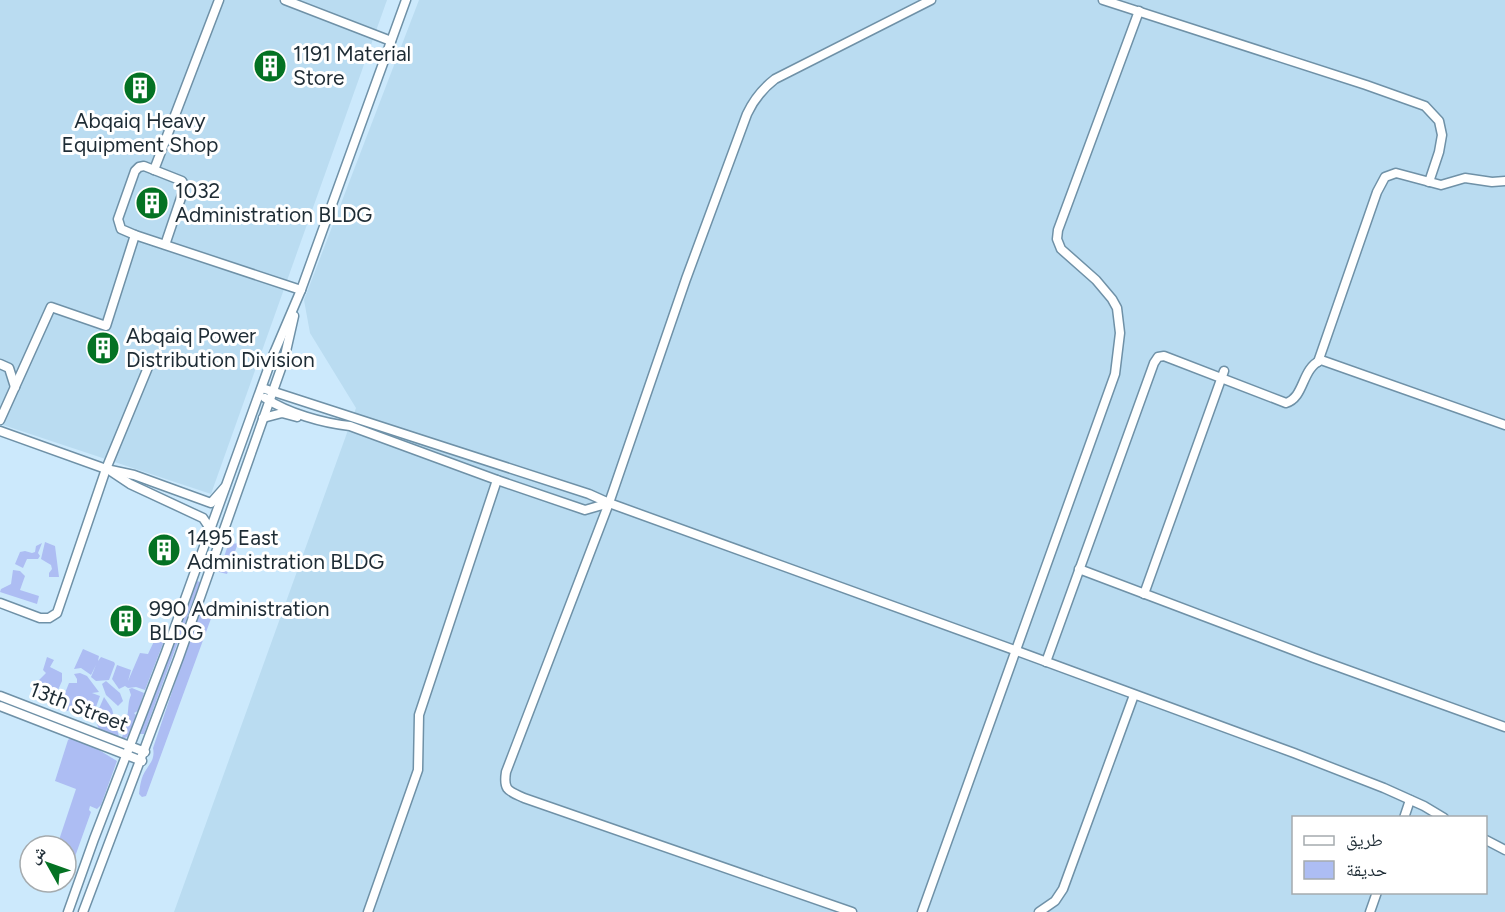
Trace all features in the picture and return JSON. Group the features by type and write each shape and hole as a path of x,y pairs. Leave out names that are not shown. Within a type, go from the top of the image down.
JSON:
{"street":[{"path":"154,170 219,0"},
{"path":"285,0 391,41"},
{"path":"68,912 406,0"},
{"path":"852,912 524,798 506,788 504,783 506,772 609,503 686,279 747,114 757,95 775,79 931,0"},
{"path":"1103,0 1425,106 1439,121 1442,135 1429,182"},
{"path":"922,912 1115,374 1120,333 1117,309 1105,290 1061,249 1057,239 1058,230 1139,11"},
{"path":"165,245 184,195 185,186 182,181 144,166 139,167 135,171 118,219 121,229 135,235 165,245 300,290"},
{"path":"1318,362 1321,348 1382,182 1389,175 1396,173 1441,185 1465,178 1492,182 1505,181"},
{"path":"0,420 3,405 15,387 51,307 106,326 135,235"},
{"path":"83,912 143,756 284,360 300,290"},
{"path":"1047,662 1158,357 1164,356 1222,375 1286,403 1295,397 1310,368 1321,360 1505,425"},
{"path":"0,603 40,618 49,618 57,613 106,469 151,360"},
{"path":"0,364 9,368 15,387"},
{"path":"1144,594 1222,375"},
{"path":"260,391 272,391 589,494 1294,753 1410,800 1440,816"},
{"path":"260,391 269,400 332,424"},
{"path":"263,418 282,413 350,426 585,510 609,503"},
{"path":"0,431 211,503 228,485"},
{"path":"106,469 130,484 203,518 211,530"},
{"path":"368,912 418,770 420,715 497,480"},
{"path":"1079,569 1505,727"},
{"path":"1039,912 1055,901 1063,889 1134,695"},
{"name":"13th Street","path":"0,696 143,756"},
{"name":"13th Street","path":"0,706 128,750"},
{"path":"1405,816 1410,800"},
{"path":"1487,841 1505,850"},
{"path":"1370,912 1376,894"}],"shaded area":[{"path":"0,0 387,0 211,494 0,424"},
{"path":"419,0 1505,0 1505,912 174,912 356,408 310,333 304,300"}],"green space":[{"path":"45,542 55,546 59,577 49,577 51,565 41,559"},
{"path":"42,543 38,559 27,559 23,568 15,564 20,552 35,552 36,546"},
{"path":"238,543 227,574 219,572 228,545"},
{"path":"13,570 20,571 25,576 20,590 39,596 37,604 0,592 1,589 11,584"},
{"path":"197,581 200,582 144,734 140,734 138,732"},
{"path":"200,609 213,613 146,796 142,797 139,794 142,779 152,760 153,748"},
{"path":"157,635 164,641 145,690 125,686 119,689 112,679 117,665 131,670 128,681 140,653 148,654"},
{"path":"83,649 99,656 98,661 101,657 114,662 109,680 96,681 91,677 96,665 91,675 81,668 74,669"},
{"path":"47,657 54,660 50,667 62,673 62,681 58,690 50,689 39,680 46,673 43,670"},
{"path":"80,673 87,676 99,692 92,693 100,696 92,718 77,713 76,709 70,706 68,711 64,710 61,703 69,683 77,683 74,674"},
{"path":"106,681 120,693 123,701 118,706 106,695 102,684"},
{"path":"37,685 54,691 52,696 54,698 50,704 31,696"},
{"path":"129,689 144,693 138,711 134,713 136,715 129,736 121,740 126,726 123,722 127,717 131,695"},
{"path":"104,697 112,709 119,737 117,739 99,730 95,718"},
{"path":"72,737 86,742 117,761 101,805 97,809 90,806 91,812 78,848 78,834 61,834 76,789 55,781 68,740"}],"place":[{"name":"1191 Material Store","path":"270,66"},
{"name":"Abqaiq Heavy Equipment Shop","path":"140,88"},
{"name":"1032 Administration BLDG","path":"152,203"},
{"name":"Abqaiq Power Distribution Division","path":"103,348"},
{"name":"1495 East Administration BLDG","path":"164,550"},
{"name":"990 Administration BLDG","path":"126,621"}]}
